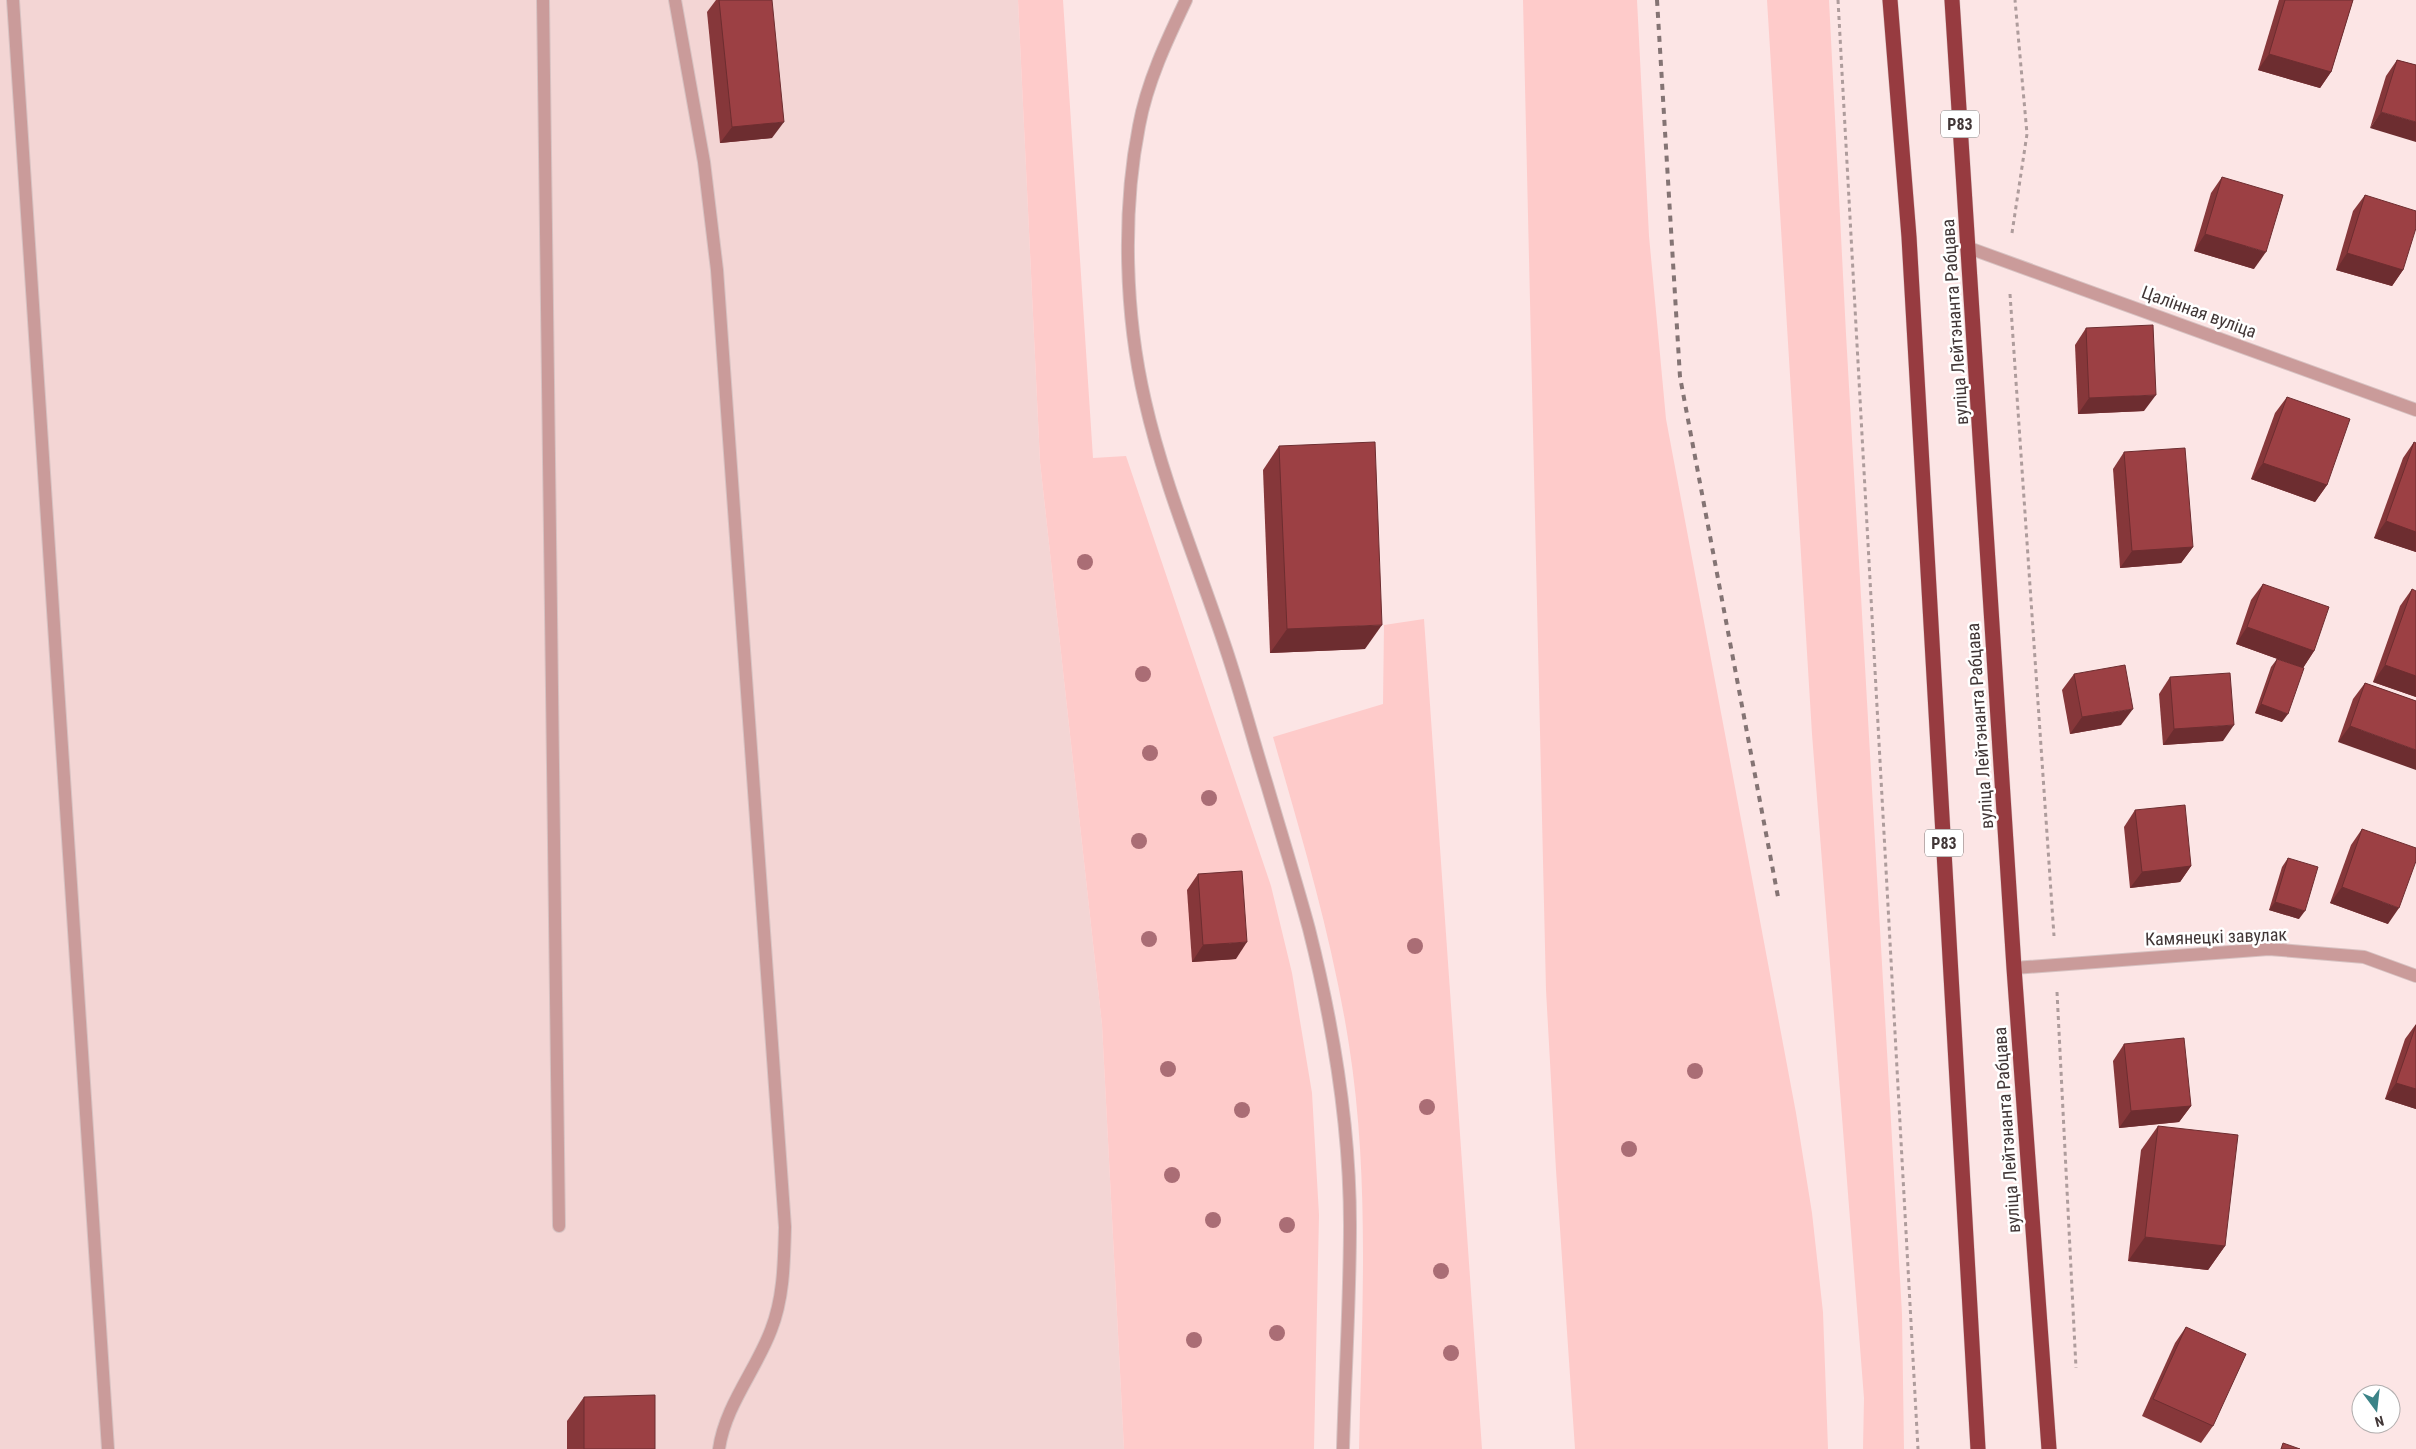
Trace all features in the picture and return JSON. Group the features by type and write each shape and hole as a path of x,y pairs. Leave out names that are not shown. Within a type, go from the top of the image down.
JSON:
{"highway":[{"name":"Р83","path":"1890,0 1909,237 1978,1449"},
{"name":"вуліца Лейтэнанта Рабцава","path":"1952,0 2014,968 2049,1449"}],"street":[{"path":"13,0 108,1449"},
{"path":"543,0 559,1226"},
{"path":"675,0 704,162 717,270 785,1227 782,1284 772,1328 753,1370 733,1404 719,1449"},
{"path":"1186,0 1162,52 1139,123 1130,188 1129,258 1133,330 1144,400 1164,470 1228,654 1272,801 1309,930 1328,1020 1340,1091 1347,1158 1350,1223 1343,1449"},
{"name":"Цалінная вуліца","path":"1969,248 2416,410"},
{"name":"Камянецкі завулак","path":"2014,968 2055,963 2270,949 2364,957 2416,976"}],"path":[{"path":"1838,0 1918,1449"},
{"path":"2016,0 2027,134 2008,262 2055,963 2076,1370"}],"shaded area":[{"path":"0,0 1018,0 1040,462 1102,1025 1124,1449 0,1449"},
{"path":"1018,0 1063,0 1093,458 1126,456 1271,886 1292,973 1312,1093 1319,1215 1314,1449 1124,1449 1102,1025 1040,462"},
{"path":"1523,0 1637,0 1649,236 1666,419 1796,1113 1812,1213 1823,1312 1828,1449 1575,1449 1546,990"},
{"path":"1767,0 1829,0 1846,334 1902,1314 1904,1449 1863,1449 1864,1398 1812,734"},
{"path":"1424,619 1482,1449 1359,1449 1363,1247 1360,1145 1356,1095 1342,1006 1326,928 1273,737 1383,704 1384,625"}],"building":[{"path":"719,0 772,0 784,122 732,127"},
{"path":"2285,0 2353,0 2331,72 2269,54"},
{"path":"2397,60 2416,65 2416,122 2381,112"},
{"path":"2222,177 2283,195 2266,252 2205,234"},
{"path":"2365,195 2416,211 2416,228 2403,270 2347,253"},
{"path":"2153,325 2156,395 2089,398 2086,328"},
{"path":"2287,397 2350,419 2327,485 2263,463"},
{"path":"1375,442 1382,625 1287,629 1279,446"},
{"path":"2414,442 2416,443 2416,532 2386,521"},
{"path":"2185,448 2193,547 2132,551 2124,452"},
{"path":"2263,584 2329,607 2314,651 2247,627"},
{"path":"2412,589 2416,591 2416,676 2385,665"},
{"path":"2277,659 2304,668 2288,714 2261,704"},
{"path":"2125,665 2133,709 2082,717 2074,674"},
{"path":"2230,673 2234,725 2174,729 2170,677"},
{"path":"2365,683 2416,701 2416,750 2350,726"},
{"path":"2185,805 2191,866 2142,872 2135,810"},
{"path":"2362,829 2416,848 2416,861 2399,908 2342,887"},
{"path":"2288,858 2318,867 2305,911 2275,902"},
{"path":"1242,871 1247,942 1203,945 1198,874"},
{"path":"2416,1025 2416,1089 2396,1083"},
{"path":"2184,1038 2191,1106 2131,1111 2124,1044"},
{"path":"2158,1126 2238,1135 2225,1246 2145,1237"},
{"path":"2186,1327 2246,1354 2213,1426 2153,1399"},
{"path":"655,1395 655,1449 584,1449 584,1397"},
{"path":"2283,1443 2300,1449 2281,1449"}],"railway":[{"path":"1657,0 1680,377 1778,897"}]}
